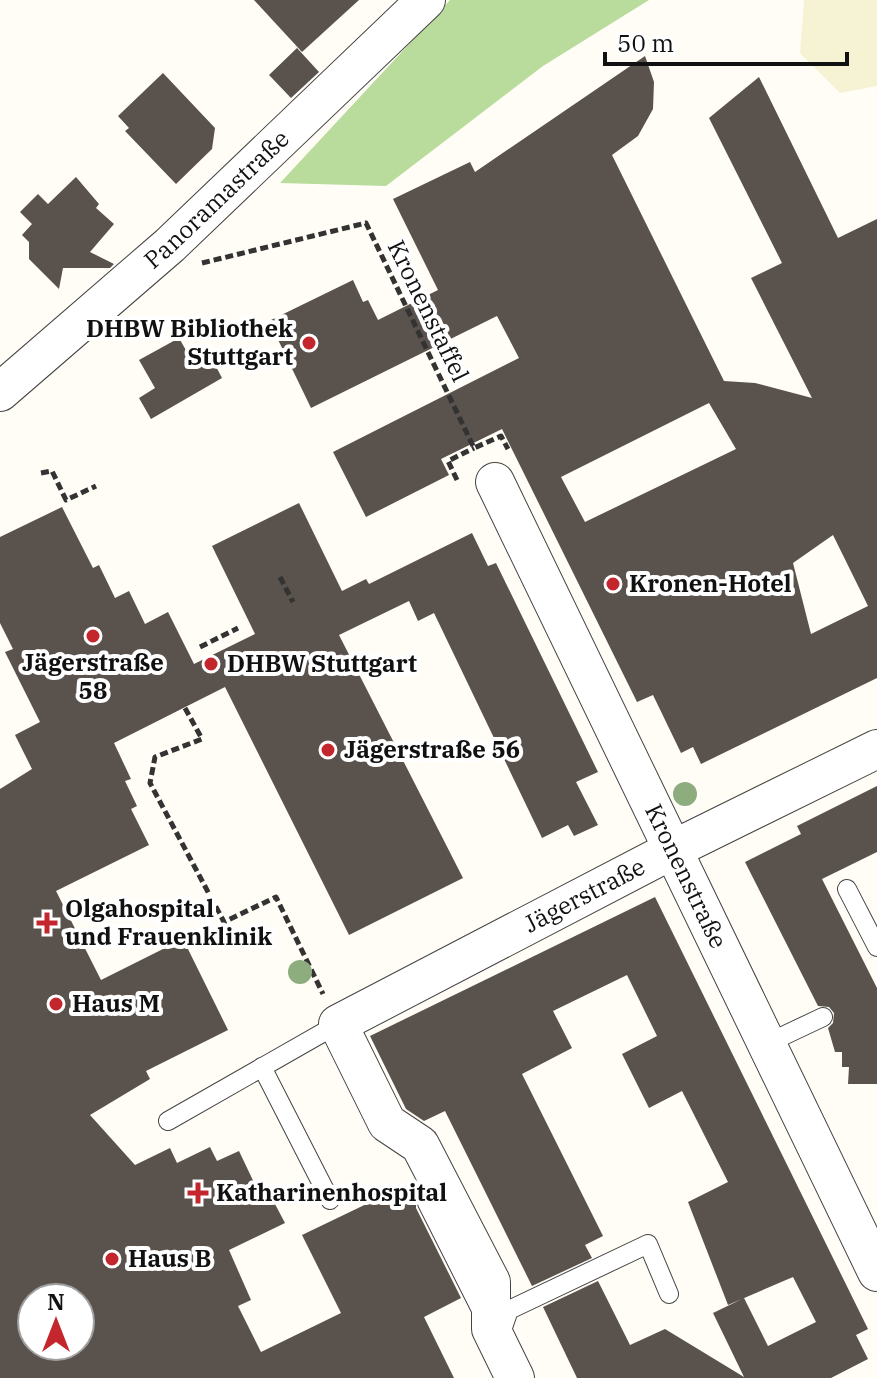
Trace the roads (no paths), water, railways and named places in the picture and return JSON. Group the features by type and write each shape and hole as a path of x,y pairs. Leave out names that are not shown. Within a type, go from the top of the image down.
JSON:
{"street":[{"name":"Panoramastraße","path":"0,392 170,245 426,0"},
{"name":"Kronenstraße","path":"502,468 674,849 877,1272"},
{"name":"Jägerstraße","path":"338,1024 674,849 877,749"},
{"path":"338,1024 387,1123 420,1145 491,1282 494,1336 515,1378"}],"lane":[{"path":"847,889 877,947"},
{"path":"768,1043 823,1017"},
{"path":"168,1121 338,1024"},
{"path":"262,1067 330,1200"},
{"path":"427,1203 494,1336"},
{"path":"494,1336 509,1310 648,1244 669,1294"}],"place":[{"name":"DHBW Bibliothek Stuttgart","path":"309,343"},
{"name":"Kronen-Hotel","path":"613,584"},
{"name":"Jägerstraße 58","path":"93,636"},
{"name":"DHBW Stuttgart","path":"211,664"},
{"name":"Jägerstraße 56","path":"328,750"},
{"name":"Olgahospital und Frauenklinik","path":"47,923"},
{"name":"Haus M","path":"56,1004"},
{"name":"Katharinenhospital","path":"198,1193"},
{"name":"Haus B","path":"112,1259"}]}
